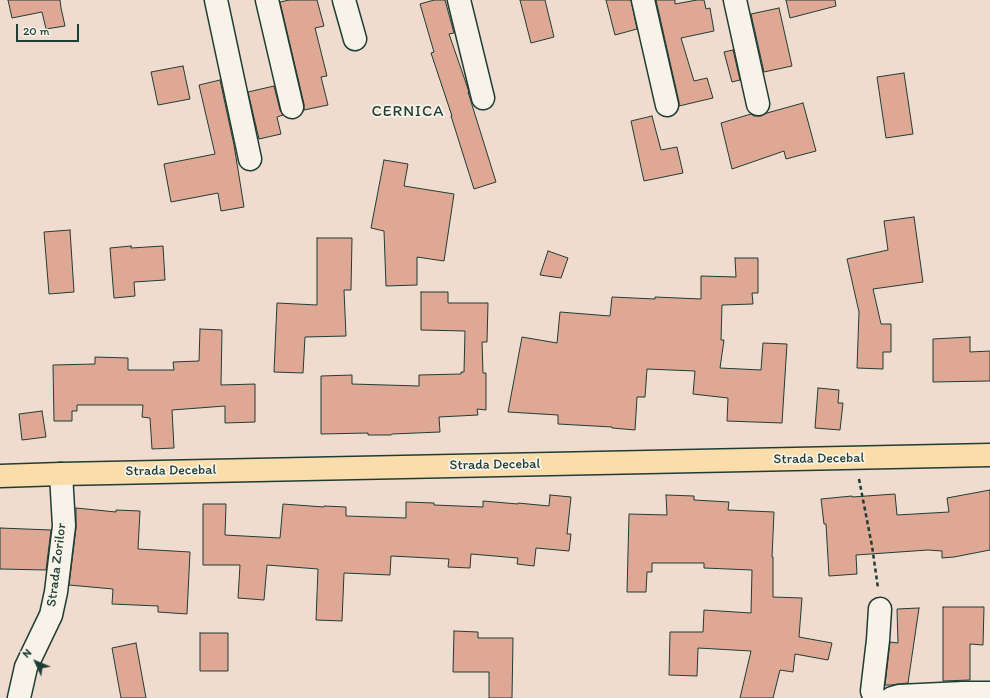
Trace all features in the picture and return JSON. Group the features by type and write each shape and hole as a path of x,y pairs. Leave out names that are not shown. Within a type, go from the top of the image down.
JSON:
{"main road":[{"name":"Strada Decebal","path":"0,476 990,455"}],"street":[{"path":"216,0 250,158"},
{"path":"268,0 292,107"},
{"path":"344,0 355,39"},
{"path":"459,0 483,98"},
{"path":"643,0 667,105"},
{"path":"735,0 758,104"},
{"name":"Strada Zorilor","path":"20,698 26,667 51,615 56,592 64,526 61,474"},
{"path":"875,698 872,691 880,609"},
{"path":"892,698 899,696 990,693"}],"path":[{"path":"854,458 872,546 880,609"}],"building":[{"path":"8,0 60,0 65,26 46,29 42,12 12,18"},
{"path":"289,0 317,0 324,26 315,28 327,76 321,77 328,105 304,110 304,104 280,2"},
{"path":"434,0 445,0 454,33 449,34 469,92 496,182 474,189 431,53 434,52 420,4"},
{"path":"520,0 545,0 554,37 531,43"},
{"path":"606,0 631,0 637,29 615,35"},
{"path":"656,0 675,0 675,4 704,0 706,9 710,8 714,31 681,38 694,81 707,78 713,98 679,106"},
{"path":"786,0 835,0 836,6 790,18"},
{"path":"779,8 792,66 764,72 751,14"},
{"path":"733,50 740,80 732,82 724,52"},
{"path":"183,66 190,99 158,105 151,72"},
{"path":"904,73 913,134 886,138 877,77"},
{"path":"220,80 234,145 244,207 221,211 218,193 171,202 164,164 215,154 199,85"},
{"path":"274,86 280,110 283,115 277,117 281,134 259,139 248,92"},
{"path":"803,103 816,151 786,159 784,151 732,169 721,123 751,114 754,116 761,116"},
{"path":"652,116 661,150 677,147 683,173 644,181 631,121"},
{"path":"384,160 408,164 404,186 454,194 444,261 417,257 417,285 386,286 384,231 371,228"},
{"path":"914,217 923,282 873,289 881,324 891,324 891,352 883,352 883,369 857,368 859,312 847,259 888,250 884,221"},
{"path":"70,230 74,292 49,294 44,232"},
{"path":"317,238 352,238 351,290 344,290 346,336 305,337 303,373 274,372 277,303 317,305"},
{"path":"131,246 131,248 163,246 165,280 134,282 135,296 114,298 110,248"},
{"path":"548,251 568,258 561,278 540,275"},
{"path":"735,258 758,258 758,293 752,293 753,304 722,305 721,340 724,340 720,368 761,370 763,343 787,344 782,423 727,421 728,398 693,394 695,371 647,369 645,397 637,397 635,430 612,427 558,424 558,415 508,412 522,337 557,343 560,312 610,316 612,297 701,299 701,276 736,277"},
{"path":"421,292 448,292 448,303 488,303 487,342 482,342 483,373 486,373 486,410 477,409 478,415 439,417 440,432 391,435 368,435 368,433 321,434 321,376 352,375 352,384 419,386 419,375 461,374 461,372 464,372 465,331 421,330"},
{"path":"200,329 222,330 221,385 255,384 255,422 225,423 225,406 172,410 174,448 152,449 150,418 142,417 143,405 77,405 77,411 72,411 72,421 54,421 53,365 95,364 95,357 128,358 128,370 174,370 173,362 199,361"},
{"path":"970,337 970,352 990,351 990,381 933,382 933,339"},
{"path":"818,388 839,390 838,403 843,403 840,430 815,428"},
{"path":"42,411 46,437 22,440 19,414"},
{"path":"990,490 990,550 942,558 942,551 928,550 856,555 857,574 829,576 826,524 824,524 821,499 895,494 897,515 949,512 947,498"},
{"path":"550,495 571,497 567,534 571,534 569,551 536,548 534,566 517,564 518,558 471,554 470,568 448,567 449,559 391,556 390,575 344,573 342,621 316,620 318,569 267,565 264,600 238,598 240,565 203,565 203,504 226,504 225,535 280,538 283,504 346,507 346,516 406,518 406,502 483,507 483,501 549,506"},
{"path":"666,495 694,496 694,500 729,502 728,510 774,512 772,557 773,597 802,598 799,637 832,643 828,660 795,654 793,672 780,670 773,698 740,698 751,651 698,648 697,676 669,675 670,632 703,632 704,610 751,613 752,570 704,568 704,563 652,563 652,572 647,572 646,592 627,592 629,514 667,515"},
{"path":"76,508 116,512 116,510 140,511 138,549 190,552 187,614 158,612 158,606 112,604 113,589 69,585 76,528"},
{"path":"0,528 51,530 46,570 0,569"},
{"path":"943,607 984,607 983,645 970,644 970,680 943,681"},
{"path":"919,608 908,683 885,685 890,642 898,643 897,609"},
{"path":"454,631 478,632 478,638 513,638 512,698 489,698 489,672 453,672"},
{"path":"200,633 228,633 228,671 200,671"},
{"path":"136,643 146,698 121,698 112,648"}],"district":[{"name":"CERNICA","path":"408,112"}]}
